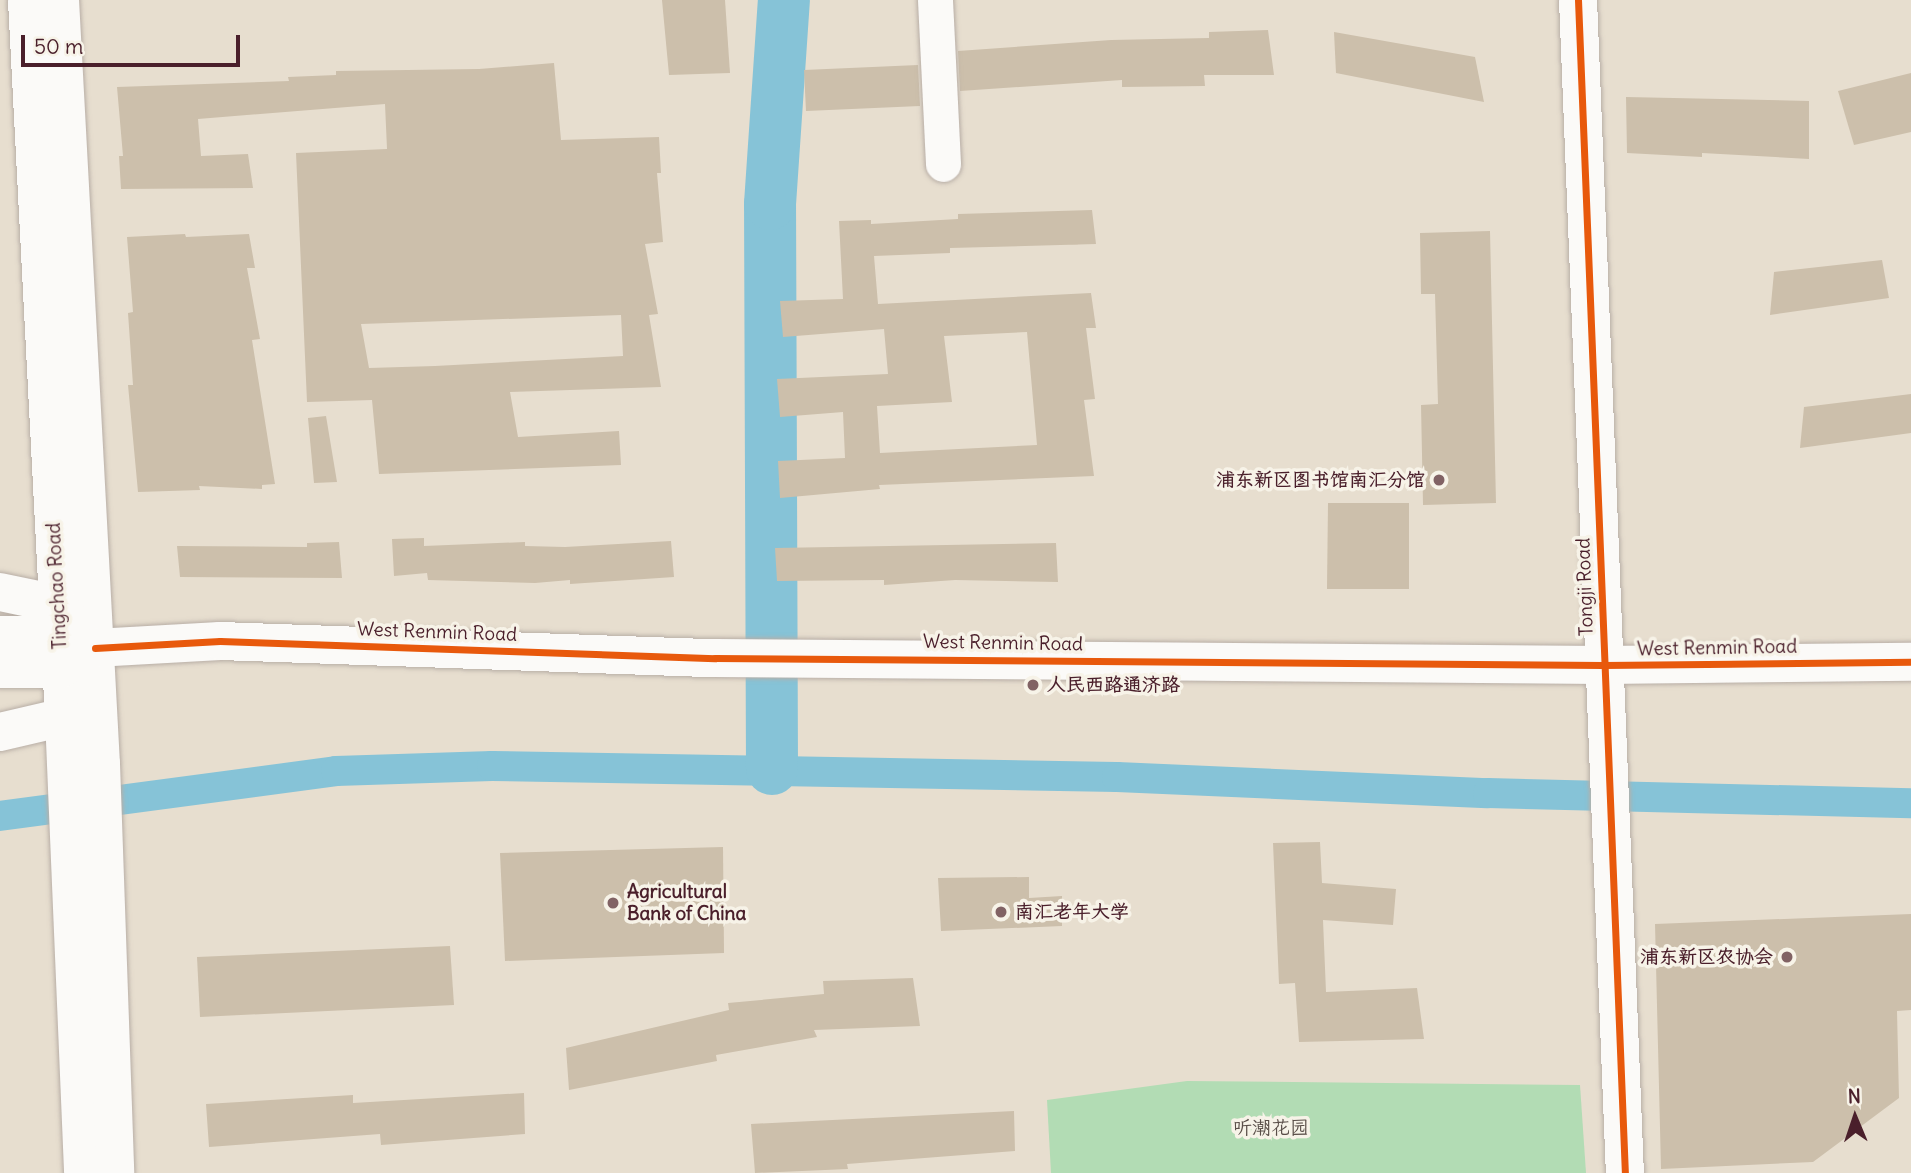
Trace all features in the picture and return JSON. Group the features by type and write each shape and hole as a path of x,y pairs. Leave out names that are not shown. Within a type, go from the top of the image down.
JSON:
{"street":[{"name":"Tingchao Road","path":"27,0 64,717 84,786"},
{"name":"Tingchao Road","path":"60,0 95,648 84,786 115,1173"},
{"path":"935,0 943,164"},
{"name":"Tongji Road","path":"1578,0 1625,1173"},
{"name":"West Renmin Road","path":"0,592 59,636"},
{"name":"West Renmin Road","path":"0,635 59,636 95,648 220,641 718,658 1603,665 1911,662"},
{"name":"West Renmin Road","path":"0,669 59,636"},
{"path":"0,732 64,717 95,648"},
{"name":"Tingchao Road","path":"83,1173 87,840"}],"green space":[{"name":"听潮花园","path":"1187,1081 1580,1085 1586,1173 1051,1173 1047,1100"}],"building":[{"path":"662,0 725,0 730,73 669,75"},
{"path":"1268,30 1274,75 1204,75 1205,86 1122,87 1122,80 960,91 958,51 1111,40 1209,38 1209,32"},
{"path":"1334,32 1475,57 1484,102 1336,73"},
{"path":"554,63 561,140 659,137 661,173 657,173 663,242 645,244 658,314 649,315 661,387 510,392 518,437 619,431 621,465 379,474 372,400 307,402 296,153 387,149 385,104 198,119 201,156 248,154 253,188 121,189 119,156 123,156 117,87 289,81 288,77 336,75 336,71 479,69","holes":["621,315 623,356 369,368 361,324"]},
{"path":"918,65 920,106 806,111 804,70"},
{"path":"1911,73 1911,132 1854,145 1838,91"},
{"path":"1626,97 1809,101 1809,159 1702,153 1702,157 1627,153"},
{"path":"1092,210 1096,244 950,248 950,253 874,256 878,304 1091,293 1096,328 1086,328 1095,399 1084,400 1094,476 879,485 880,489 780,498 778,461 845,458 843,412 780,417 777,379 888,374 884,329 783,337 780,301 843,299 839,221 871,220 871,224 958,219 958,214","holes":["1027,332 1037,445 880,453 877,406 952,402 944,336"]},
{"path":"1490,231 1496,503 1423,505 1421,405 1438,404 1435,294 1421,294 1420,233"},
{"path":"185,234 186,237 249,234 255,268 247,268 260,339 252,340 275,484 262,485 262,489 199,486 200,490 138,492 128,385 133,385 128,313 133,312 127,237"},
{"path":"1882,260 1889,298 1770,315 1774,272"},
{"path":"1911,394 1911,433 1800,448 1804,407"},
{"path":"326,416 337,482 314,483 308,418"},
{"path":"1328,503 1409,503 1409,589 1327,589"},
{"path":"424,538 424,546 525,542 525,546 565,547 671,541 674,577 570,584 570,580 535,583 428,580 427,573 394,576 392,539"},
{"path":"339,542 342,578 180,577 177,546 307,547 307,543"},
{"path":"1056,543 1058,582 955,580 884,585 884,580 777,581 775,548"},
{"path":"1320,842 1322,883 1396,889 1393,925 1323,920 1326,992 1417,988 1424,1039 1299,1042 1295,983 1279,984 1273,843"},
{"name":"Agricultural Bank of China","path":"723,847 724,953 505,961 500,853"},
{"name":"南汇老年大学","path":"1029,877 1029,898 1062,896 1062,926 941,931 938,878"},
{"path":"1911,914 1911,1010 1897,1011 1899,1098 1813,1162 1661,1169 1655,924"},
{"path":"450,946 454,1005 200,1017 197,957"},
{"path":"913,978 920,1026 814,1030 817,1037 716,1055 717,1061 569,1090 566,1048 729,1010 728,1003 824,994 823,981"},
{"path":"524,1093 525,1134 381,1145 380,1134 209,1147 206,1104 353,1095 353,1103"},
{"path":"1014,1111 1015,1151 847,1164 848,1169 755,1173 751,1124"}],"waterway":[{"path":"772,769 770,204 784,0"},
{"path":"0,816 336,771 492,766 1117,777 1488,793 1911,803"}],"cycle path":[{"path":"1578,0 1625,1173"},
{"path":"95,648 220,641 715,658 1603,665 1911,662"}],"place":[{"name":"浦东新区图书馆南汇分馆","path":"1439,480"},
{"name":"人民西路通济路","path":"1033,685"},
{"name":"Agricultural Bank of China","path":"613,903"},
{"name":"南汇老年大学","path":"1001,912"},
{"name":"浦东新区农协会","path":"1787,957"}]}
